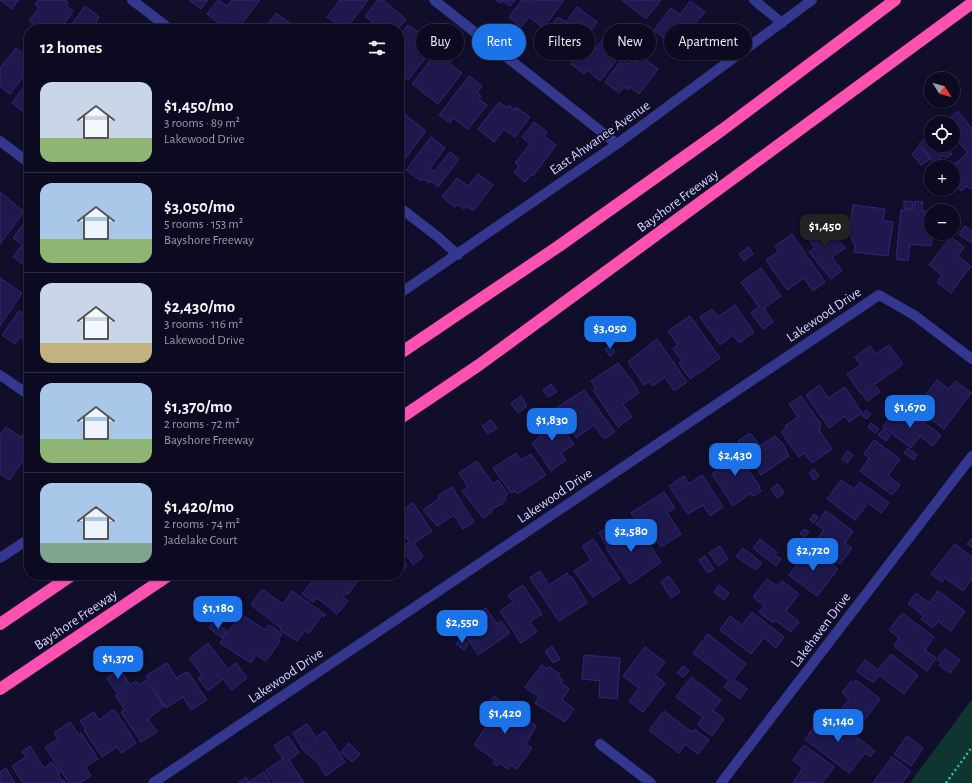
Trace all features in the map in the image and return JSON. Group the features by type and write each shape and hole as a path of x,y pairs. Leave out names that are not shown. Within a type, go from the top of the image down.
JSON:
{"highway":[{"path":"404,351 559,246 710,139 895,0"},
{"name":"Bayshore Freeway","path":"404,417 479,366 972,3"},
{"path":"0,624 65,580"},
{"name":"Bayshore Freeway","path":"0,689 162,580"}],"street":[{"path":"132,0 163,24"},
{"path":"434,0 617,144"},
{"path":"754,0 782,23"},
{"name":"East Ahwanee Avenue","path":"404,291 458,255 617,144 812,0"},
{"path":"0,141 24,159"},
{"path":"404,211 438,237 458,255"},
{"name":"Lakewood Drive","path":"153,783 879,295 914,315 972,359"},
{"path":"0,374 24,391"},
{"name":"Lakehaven Drive","path":"721,783 972,456"},
{"path":"0,558 24,542"},
{"path":"600,744 651,783"}],"path":[{"path":"946,783 972,747"}],"green space":[{"path":"972,699 972,783 910,783"}],"building":[{"path":"0,0 19,0 12,9"},
{"path":"38,0 65,0 68,2 66,5 73,11 64,24 33,24 29,21 39,8 35,5"},
{"path":"189,0 208,0 201,9"},
{"path":"218,0 227,6 232,0 260,0 241,24 227,24 223,21 220,24 207,14"},
{"path":"340,0 368,0 350,24 338,24 327,17"},
{"path":"378,0 383,0 406,19 402,24 370,24 372,22 365,16"},
{"path":"496,0 515,0 510,6 503,1 501,3"},
{"path":"522,0 530,0 533,2 535,0 564,0 546,24 538,24 529,17 523,24 517,24 509,17"},
{"path":"622,0 661,0 646,19"},
{"path":"690,1 705,12 695,24 664,24 664,38 656,32 656,27 671,8 680,15"},
{"path":"85,6 99,17 96,22 99,24 72,24"},
{"path":"577,7 597,22 595,25 552,24 558,17 566,22"},
{"path":"276,13 291,24 268,24"},
{"path":"408,25 416,31 416,60 424,60 408,80 404,77 404,30"},
{"path":"603,39 603,60 616,60 600,81 587,70 584,74 571,64 574,60 595,60 595,49"},
{"path":"16,48 24,54 24,76 10,94 0,86 0,68"},
{"path":"431,60 452,60 449,63 462,73 438,104 412,84"},
{"path":"621,60 629,64 632,60 636,62 638,60 646,60 658,69 639,94 630,87 628,90 624,87 619,93 605,82"},
{"path":"469,76 482,86 477,92 481,96 479,99 487,105 468,129 453,118 450,123 439,115"},
{"path":"23,88 24,89 24,112 12,103"},
{"path":"499,102 507,108 509,105 515,110 516,107 530,117 515,137 504,129 494,142 478,129"},
{"path":"958,111 972,129 972,188 970,189 967,186 961,191 960,160 968,153 960,143 960,116 952,116"},
{"path":"404,114 426,131 404,160"},
{"path":"534,122 547,132 544,136 556,145 533,176 531,174 525,182 514,172 519,166 515,163 530,144 522,137"},
{"path":"431,137 445,148 430,168 434,172 450,152 459,159 438,187 431,181 429,183 423,179 421,181 406,170"},
{"path":"924,140 924,150 919,144"},
{"path":"920,146 930,159 924,160 924,163 921,165 912,154"},
{"path":"925,152 950,152 952,154 946,158 944,155 938,160 932,160"},
{"path":"478,174 493,185 473,211 466,206 464,209 457,204 455,207 442,197 457,178 468,186"},
{"path":"0,192 24,212 0,244"},
{"path":"904,201 913,202 912,209 904,208"},
{"path":"915,201 923,202 922,211 924,211 924,240 932,240 931,246 910,244 908,261 896,259 901,210 914,210"},
{"path":"853,205 885,209 883,221 893,222 888,256 854,252 855,244 849,232"},
{"path":"824,220 845,248 832,257 842,271 831,279 809,252 815,248 805,234"},
{"path":"24,223 24,265 13,257 22,245 13,238"},
{"path":"965,226 972,231 972,244 960,235"},
{"path":"792,234 825,282 813,291 804,278 787,290 766,260 779,251 775,246"},
{"path":"949,240 955,240 964,247 958,256 971,266 951,293 937,282 942,275 929,265"},
{"path":"749,247 753,254 744,261 739,254"},
{"path":"761,268 781,296 764,308 773,322 763,329 751,313 759,307 741,282"},
{"path":"0,278 22,293 0,326"},
{"path":"735,305 754,332 739,343 733,335 720,345 700,317 712,309 718,317"},
{"path":"19,311 24,314 24,340 20,337 15,344 2,335"},
{"path":"690,316 720,358 690,379 679,363 682,361 673,349 678,345 668,331"},
{"path":"657,339 687,382 674,391 665,377 653,386 649,381 644,385 628,362"},
{"path":"610,345 615,352 610,356 605,349"},
{"path":"889,345 903,364 861,394 847,374 861,365 855,357 870,346 876,354"},
{"path":"618,363 633,382 639,393 623,404 632,417 618,427 593,390 596,388 591,381"},
{"path":"937,380 949,389 955,381 971,393 944,429 928,417 934,409 922,400"},
{"path":"551,384 557,392 548,397 543,390"},
{"path":"820,385 828,398 845,387 862,413 849,422 845,416 829,428 806,395"},
{"path":"876,386 880,392 867,401 863,395"},
{"path":"584,390 615,432 604,439 594,425 576,438 555,409"},
{"path":"521,396 527,406 518,413 511,403"},
{"path":"801,396 821,424 819,430 832,449 812,463 804,453 799,457 781,432 786,428 785,426 798,417 789,404"},
{"path":"897,408 917,423 920,419 941,435 933,446 920,436 911,448 883,427"},
{"path":"866,410 871,414 867,419 862,415"},
{"path":"553,414 574,444 561,453 566,460 551,471 532,443 540,437 533,427"},
{"path":"491,420 497,428 488,434 482,426"},
{"path":"871,423 879,429 875,433 868,427"},
{"path":"6,427 21,437 22,435 24,436 24,460 9,480 0,474 0,435"},
{"path":"883,429 890,435 886,441 878,435"},
{"path":"750,433 760,446 775,436 783,444 789,456 761,475 738,441"},
{"path":"874,440 900,459 888,475 900,485 892,495 860,471 869,458 864,454"},
{"path":"731,444 760,487 759,488 761,491 753,496 751,493 733,506 712,474 727,463 719,452"},
{"path":"908,448 917,455 914,460 904,453"},
{"path":"847,451 853,455 847,463 842,459"},
{"path":"516,453 521,460 531,454 546,475 517,494 515,491 511,493 493,468"},
{"path":"477,461 493,484 498,480 508,494 505,496 506,499 502,504 491,509 492,512 483,518 462,491 468,487 459,473"},
{"path":"814,469 819,476 814,480 809,473"},
{"path":"702,475 723,507 710,516 703,505 688,514 669,486 684,476 689,484"},
{"path":"841,480 854,489 860,482 889,503 881,513 868,503 855,520 827,499"},
{"path":"778,484 784,493 777,498 771,489"},
{"path":"452,487 474,522 463,529 454,515 437,526 423,510 440,498 438,496"},
{"path":"664,492 675,508 667,513 681,534 661,547 646,525 641,528 631,513"},
{"path":"413,503 432,531 414,543 423,557 413,565 404,552 404,546 409,542 404,534 404,509"},
{"path":"826,511 853,531 845,543 852,548 840,564 813,544 824,530 816,524"},
{"path":"814,514 818,517 814,523 810,520"},
{"path":"610,525 619,539 632,531 634,533 639,529 661,562 630,584 606,548 608,547 599,533"},
{"path":"804,529 809,532 805,537 800,534"},
{"path":"972,538 972,548 967,544"},
{"path":"593,539 620,579 593,597 574,571 591,560 582,546"},
{"path":"760,539 777,552 775,555 781,559 776,566 753,548"},
{"path":"955,544 972,557 972,579 963,591 945,578 942,582 931,574"},
{"path":"720,546 728,559 718,566 709,553"},
{"path":"810,547 838,569 817,596 789,575"},
{"path":"743,548 762,563 756,570 736,557"},
{"path":"705,556 714,569 708,573 699,560"},
{"path":"404,561 407,566 404,569"},
{"path":"540,571 549,585 567,573 570,578 572,577 587,603 559,621 530,578"},
{"path":"669,576 680,592 671,598 661,582"},
{"path":"767,579 777,586 782,581 799,594 786,611 799,622 791,632 775,620 773,623 759,612 764,606 753,597"},
{"path":"313,580 358,580 348,594 347,593 343,597 348,601 337,614 317,598 313,602 302,594"},
{"path":"523,585 542,614 530,622 537,632 521,643 500,611 513,602 508,595"},
{"path":"719,585 729,593 724,600 714,592"},
{"path":"262,589 283,604 292,591 326,615 324,617 322,615 309,633 305,630 297,641 280,630 281,628 251,605"},
{"path":"938,591 965,611 951,631 938,621 933,628 921,619 924,616 908,604 916,593 929,603"},
{"path":"234,596 240,600 234,609 228,605"},
{"path":"486,608 497,624 501,621 510,633 478,655 459,626"},
{"path":"752,612 784,637 776,648 764,638 751,654 720,630 730,616 742,625"},
{"path":"902,613 934,637 925,650 936,658 927,671 894,646 899,638 889,630"},
{"path":"241,614 265,630 269,625 282,634 278,640 280,641 266,661 256,655 251,663 220,643"},
{"path":"213,622 227,631 222,638 209,628"},
{"path":"708,634 746,664 734,679 747,689 740,699 724,687 729,680 693,653"},
{"path":"460,638 468,644 464,650 456,644"},
{"path":"208,643 228,669 236,663 247,678 232,690 223,679 208,691 198,678 202,675 189,658"},
{"path":"552,646 560,659 553,663 545,651"},
{"path":"645,647 665,662 655,675 665,683 643,712 629,701 639,688 623,676"},
{"path":"945,649 960,660 950,673 939,665 941,663 937,659"},
{"path":"891,654 918,675 904,694 879,675 873,683 857,671 865,660 878,670"},
{"path":"584,655 620,658 617,699 599,697 600,681 582,679"},
{"path":"167,663 177,679 188,672 207,700 191,710 183,697 166,708 146,676"},
{"path":"542,665 547,669 549,667 560,674 558,676 563,680 561,683 569,689 562,700 574,709 565,722 535,703 539,697 525,687"},
{"path":"683,666 689,671 683,677 677,673"},
{"path":"120,669 129,683 116,692 107,678"},
{"path":"691,677 721,700 713,710 724,719 712,736 698,725 703,717 676,697"},
{"path":"146,680 164,706 148,719 157,732 141,742 121,712 125,710 115,695 136,681 139,685"},
{"path":"856,680 880,699 860,726 840,711 849,699 842,693 851,681 854,683"},
{"path":"494,696 536,726 526,744 532,748 517,769 511,765 508,769 499,763 497,766 493,763 495,760 474,745 490,721 481,714"},
{"path":"114,709 136,743 121,753 117,747 102,757 84,730 86,729 80,721 94,712 99,720"},
{"path":"664,711 692,732 694,729 709,740 698,754 685,744 679,753 649,730"},
{"path":"825,713 875,751 870,757 865,753 849,773 805,739"},
{"path":"70,722 79,735 81,733 98,759 85,767 91,776 80,783 69,783 45,747 58,739 54,733"},
{"path":"307,724 316,737 325,731 345,762 326,776 317,762 303,750 293,733"},
{"path":"288,736 299,753 289,760 304,783 274,783 266,770 283,759 274,746"},
{"path":"907,736 923,748 911,766 894,754"},
{"path":"349,743 360,754 352,762 341,752"},
{"path":"804,745 834,767 822,783 793,782 803,768 793,760"},
{"path":"30,746 44,768 52,762 60,773 58,775 62,781 64,780 66,783 23,783 12,766 26,757 22,752"},
{"path":"892,757 911,771 902,783 873,783"},
{"path":"6,768 15,783 0,783 0,772"},
{"path":"264,772 271,783 238,783 246,777 249,782"}]}
